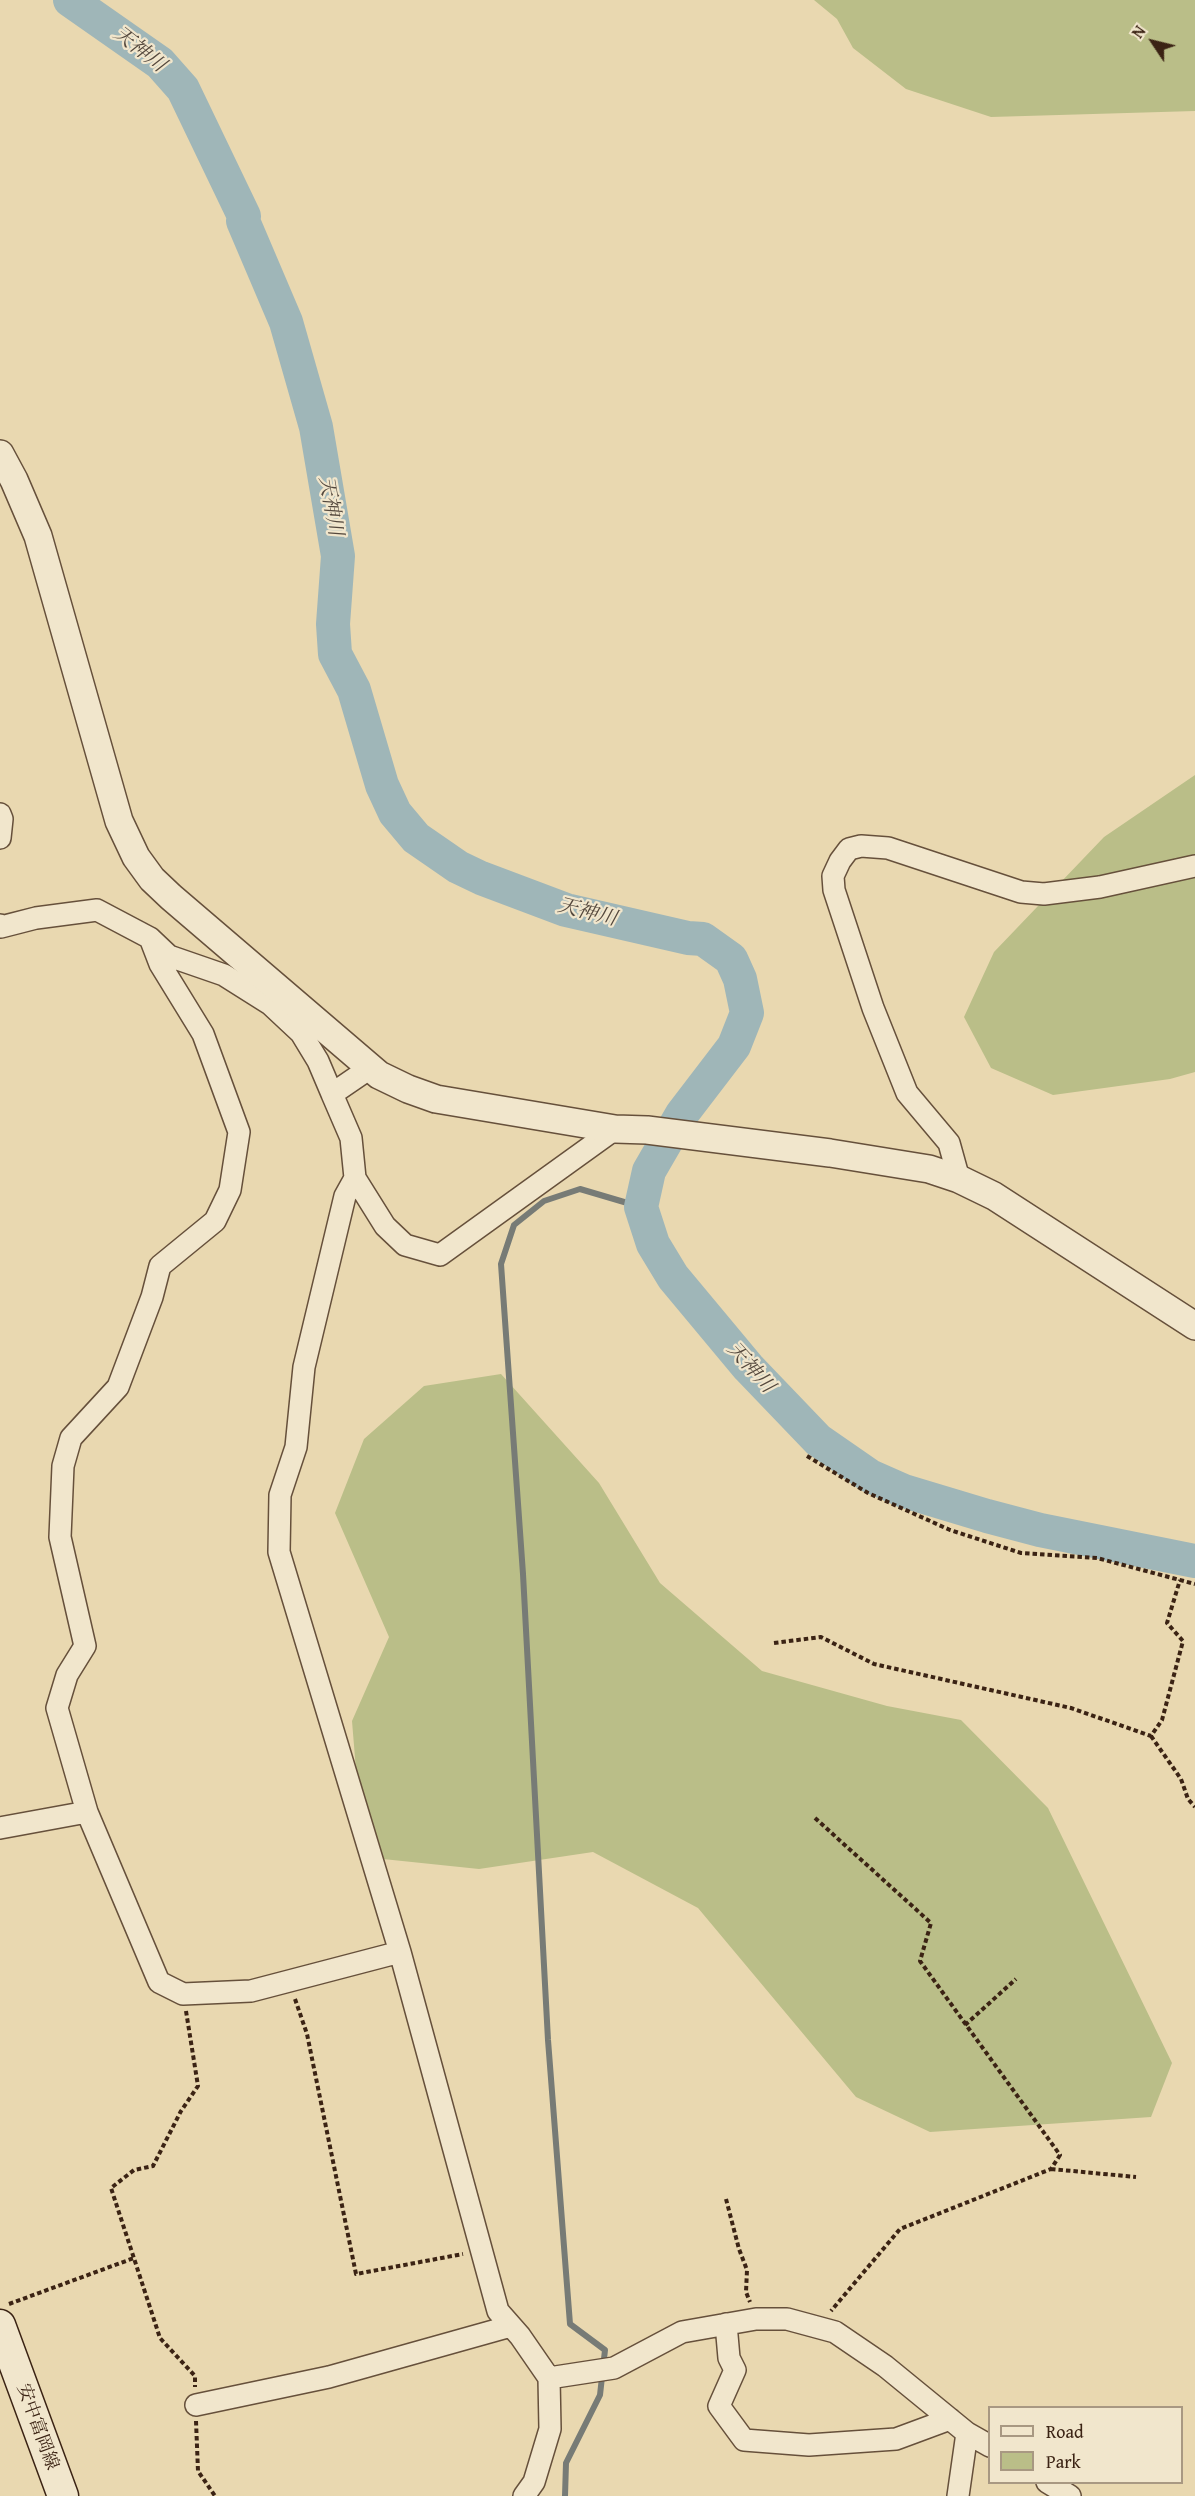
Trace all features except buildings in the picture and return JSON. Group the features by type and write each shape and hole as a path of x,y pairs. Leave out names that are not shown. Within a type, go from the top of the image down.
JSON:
{"main road":[{"name":"安中富岡線","path":"0,2325 63,2496"}],"street":[{"path":"0,454 38,536 119,821 136,857 152,879 171,897 370,1068 408,1089 436,1099 615,1129 647,1130 887,1161 929,1169 959,1179 994,1196 1195,1326"},
{"path":"0,814 2,819 0,838"},
{"path":"959,1179 949,1143 907,1093 873,1008 842,917 834,890 833,876 849,849 861,846 888,848 1021,892 1044,894 1100,887 1195,866"},
{"path":"0,925 97,910 150,938 169,956 225,975 270,1004 301,1033 318,1061 351,1138 355,1178 385,1226 405,1245 440,1255 615,1129"},
{"path":"150,938 160,964 203,1034 239,1132 230,1190 215,1221 160,1266 152,1297 118,1387 71,1438 63,1466 60,1537 85,1646 68,1675 57,1708 87,1812 159,1982 183,1994 251,1992 400,1952"},
{"path":"332,1094 370,1068"},
{"path":"355,1178 345,1196 304,1367 296,1447 280,1496 279,1552 400,1952 498,2311 511,2325 549,2378 550,2429 534,2482 524,2496"},
{"path":"0,1828 87,1812"},
{"path":"549,2378 614,2368 682,2332 756,2319 787,2319 835,2332 885,2366 967,2433 988,2445"},
{"path":"726,2324 729,2358 735,2370 719,2406 744,2440 809,2445 896,2439 951,2419"},
{"path":"196,2405 329,2378 511,2325"},
{"path":"958,2496 967,2433"},
{"path":"1050,2484 1070,2496"}],"path":[{"path":"807,1456 868,1493 950,1530 1021,1554 1097,1558 1195,1584"},
{"path":"1151,1736 1162,1720 1184,1641 1167,1623 1180,1580"},
{"path":"774,1643 821,1637 874,1664 1071,1708 1151,1736 1181,1779 1188,1799 1195,1807"},
{"path":"815,1818 932,1923 920,1961 1060,2155 1051,2169"},
{"path":"965,2025 1016,1979"},
{"path":"289,1982 307,2034 356,2274 480,2250"},
{"path":"183,1994 198,2086 181,2111 153,2166 134,2170 111,2187 160,2338 195,2376 198,2471 215,2496"},
{"path":"817,2327 900,2229 1051,2169 1136,2177"},
{"path":"726,2199 747,2270 746,2292 756,2319"},
{"path":"0,2308 134,2258"}],"green space":[{"path":"814,0 1195,0 1195,111 991,117 906,89 853,48 837,19"},
{"path":"1195,775 1195,1072 1170,1079 1053,1095 991,1068 964,1017 994,952 1104,837"},
{"path":"501,1374 599,1483 660,1583 762,1671 887,1706 961,1720 1048,1808 1172,2063 1151,2117 930,2132 856,2097 698,1908 593,1852 479,1869 383,1859 360,1819 352,1721 389,1637 335,1513 364,1439 424,1386"}],"waterway":[{"name":"天神川","path":"70,0 160,63 183,89 244,216 243,221 286,322 316,427 338,556 333,624 335,654 354,690 382,785 395,813 416,838 458,867 481,878 566,910 688,938 703,939 731,959 740,979 747,1013 734,1046 682,1114 649,1171 641,1207 653,1244 673,1277 748,1367 818,1440 870,1476 904,1491 1040,1530 1195,1561"},
{"path":"565,2496 566,2463 600,2395 605,2350 570,2324 548,2040 523,1574 501,1264 514,1225 544,1201 580,1189 641,1207"}]}
